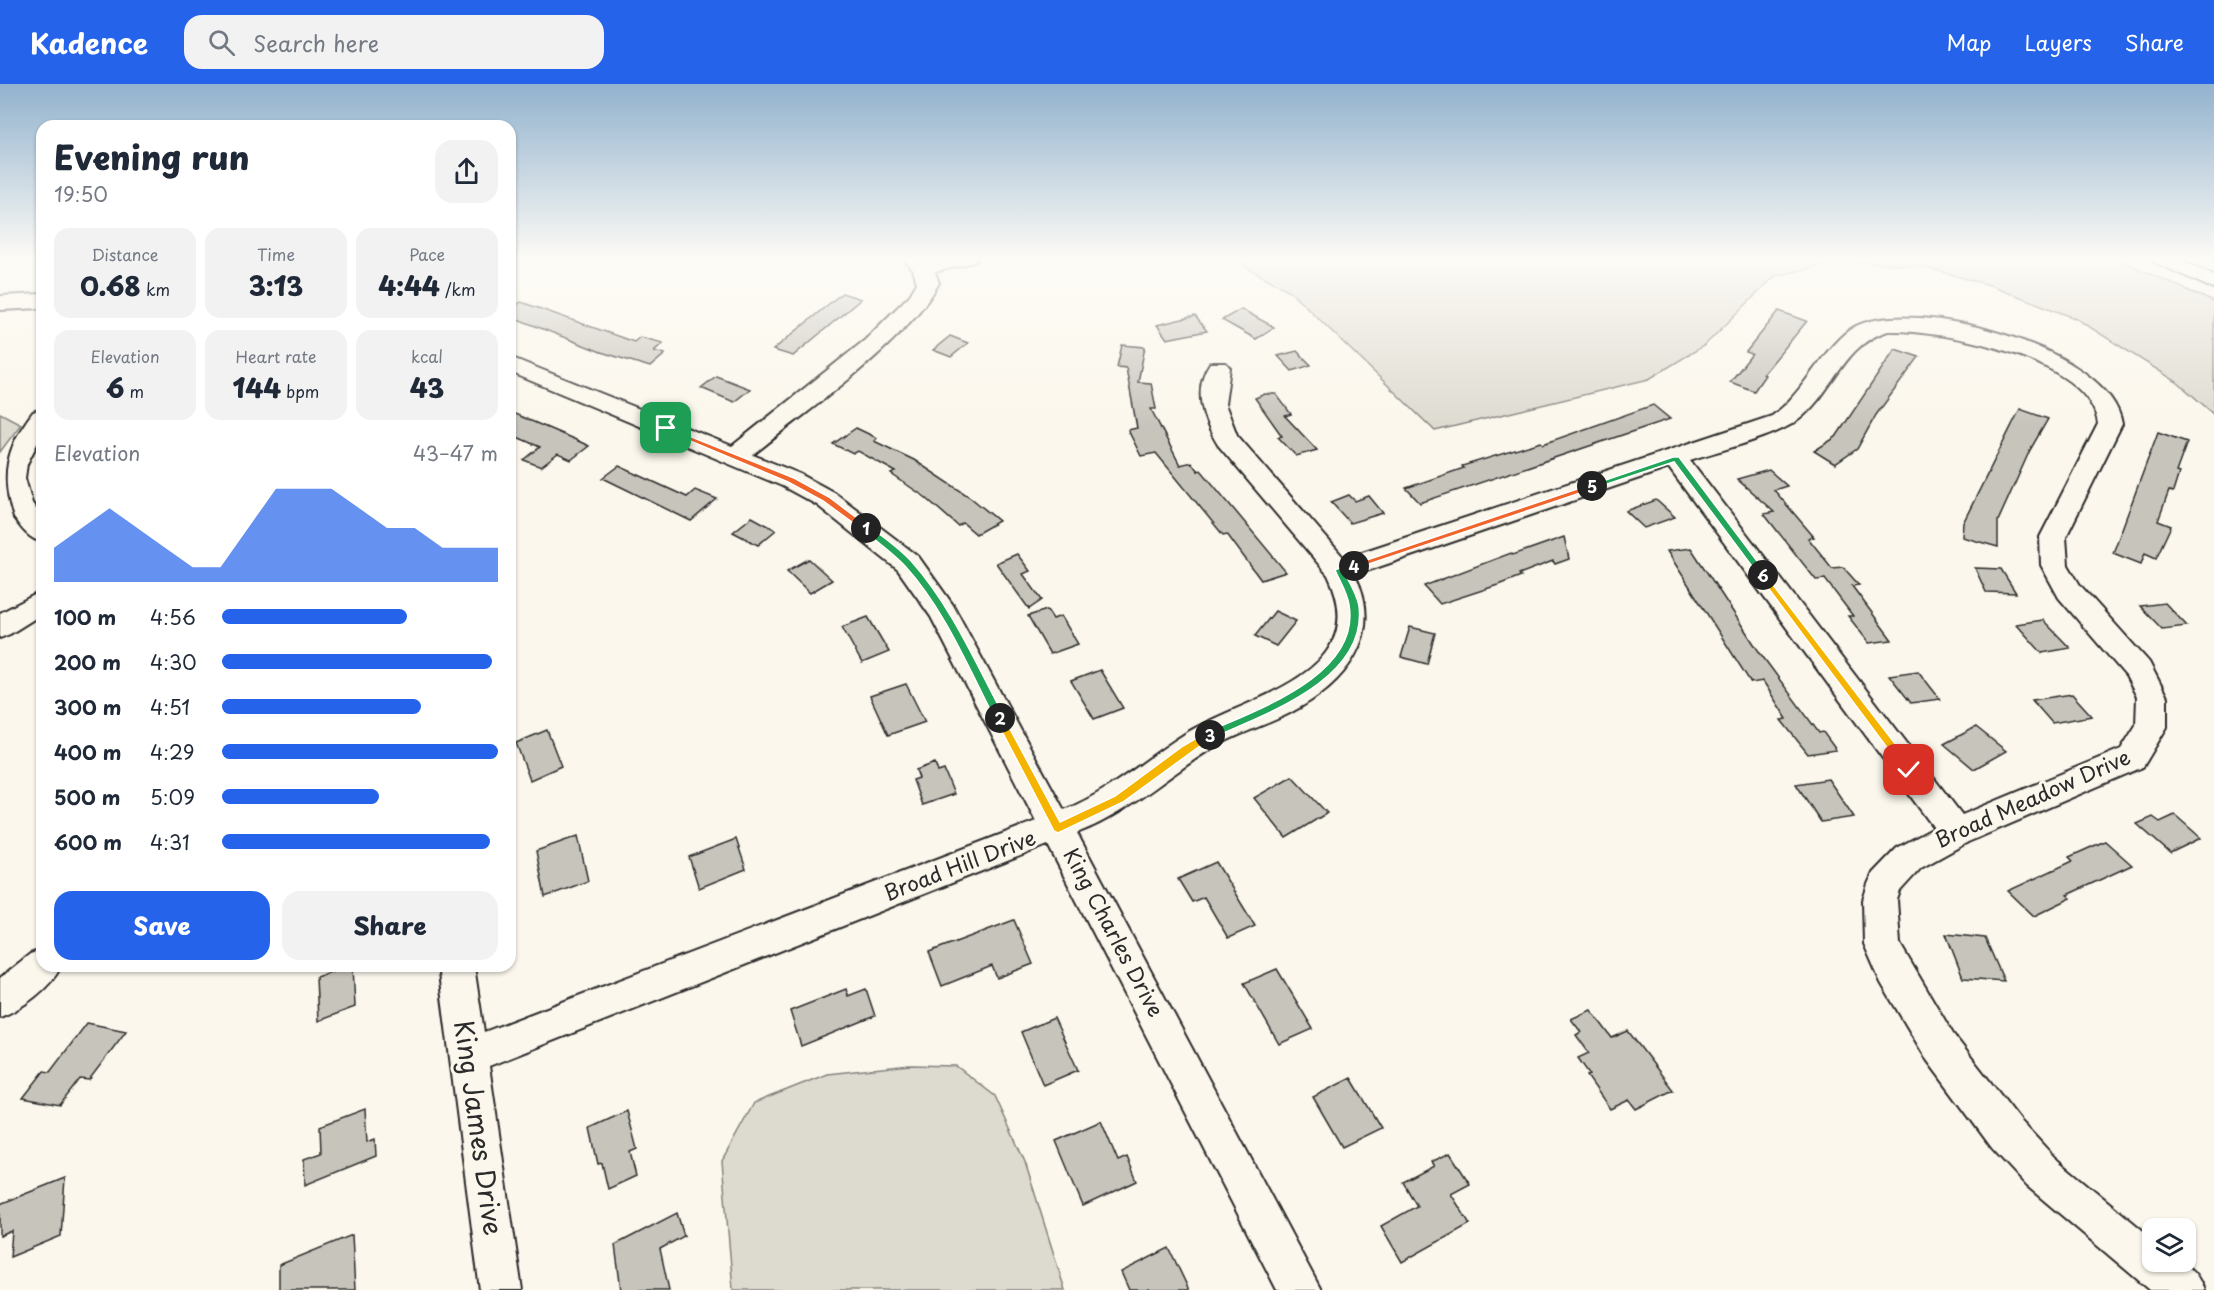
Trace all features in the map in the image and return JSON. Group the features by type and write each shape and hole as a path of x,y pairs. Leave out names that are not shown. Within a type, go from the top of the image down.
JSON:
{"street":[{"path":"736,456 875,343 906,314"},
{"name":"Broad Meadow Drive","path":"1339,570 1768,427 1791,416 1852,339 1866,330 1893,323 1940,325 2004,343 2056,365 2093,390 2103,401 2109,415 2107,434 2053,537 2052,557 2071,587 2148,668 2163,700 2160,728 2150,743 2132,758 1956,832 1909,858 1886,884 1880,900 1882,944 1894,971 1940,1047 2013,1141 2041,1172 2183,1290"},
{"name":"King Charles Drive","path":"516,366 736,456 826,499 908,563 943,612 1300,1290"},
{"name":"Broad Hill Drive","path":"468,1056 1058,828 1119,799 1186,749 1236,721 1280,704 1309,686 1328,669 1344,650 1353,630 1354,608 1351,594 1339,570 1227,439 1214,415 1210,398 1218,368"},
{"path":"36,426 11,462 4,489 8,502 18,515 36,528"},
{"path":"1676,459 1956,832"},
{"path":"0,627 36,605"},
{"path":"0,1000 36,972"},
{"name":"King James Drive","path":"457,972 501,1290"}],"shaded area":[{"path":"1314,314 1736,314 1705,345 1649,379 1435,431"},
{"path":"2065,314 2214,314 2214,414 2177,382 2077,319"},
{"path":"0,413 21,424 0,452"},
{"path":"910,1065 956,1066 995,1096 1025,1162 1065,1290 733,1290 722,1161 754,1103 827,1074"}],"building":[{"path":"516,314 556,314 634,342 640,337 663,343 654,351 665,354 650,367 601,352 516,318"},
{"path":"816,314 843,314 793,356 773,350"},
{"path":"1232,314 1251,314 1274,327 1256,339 1222,320"},
{"path":"1776,314 1788,314 1807,321 1763,374 1765,375 1754,391 1730,382 1752,354 1746,352"},
{"path":"1195,316 1207,331 1167,339 1157,325"},
{"path":"950,336 968,343 951,357 933,350"},
{"path":"1122,345 1145,347 1138,382 1151,383 1156,409 1151,409 1180,465 1191,462 1198,471 1201,470 1286,572 1261,580 1227,534 1223,535 1156,453 1141,456 1128,430 1137,428 1126,368 1117,367"},
{"path":"1895,349 1919,357 1876,415 1857,449 1835,464 1814,451 1836,437"},
{"path":"1297,351 1311,365 1292,371 1278,356"},
{"path":"716,376 750,389 734,402 701,388"},
{"path":"1265,394 1276,394 1291,414 1285,416 1317,450 1296,456 1278,437 1282,436 1255,398"},
{"path":"1653,405 1670,419 1420,503 1406,488 1464,468 1462,466 1541,442 1543,444"},
{"path":"2020,409 2048,419 2030,450 1998,521 1998,547 1962,537 1963,523"},
{"path":"516,415 589,446 571,460 558,454 541,467 524,460 540,447 516,437"},
{"path":"856,428 877,438 874,441 914,460 970,497 999,521 976,534 963,523 958,526 925,497 891,474 896,472 858,451 853,454 833,444"},
{"path":"2158,432 2187,442 2176,472 2179,473 2173,492 2169,491 2158,521 2171,526 2156,558 2145,553 2141,564 2113,553"},
{"path":"619,466 687,497 695,490 717,499 691,521 603,478"},
{"path":"1769,470 1787,486 1774,490 1814,537 1808,538 1832,568 1843,567 1859,585 1852,586 1892,640 1869,643 1848,616 1853,616 1825,579 1816,580 1764,514 1774,512 1737,479"},
{"path":"1349,495 1355,501 1369,496 1383,513 1350,523 1331,502"},
{"path":"1656,500 1675,517 1644,528 1626,511"},
{"path":"752,517 776,530 758,545 733,532"},
{"path":"1564,537 1569,559 1555,564 1553,561 1498,585 1440,604 1424,586 1511,553 1513,555"},
{"path":"1691,548 1760,653 1819,733 1823,732 1836,750 1808,754 1781,720 1787,719 1763,681 1751,683 1667,551"},
{"path":"1017,554 1030,571 1023,574 1042,600 1029,609 996,563"},
{"path":"809,559 832,580 810,593 787,571"},
{"path":"1975,568 2001,569 2016,593 1986,592"},
{"path":"2165,603 2187,626 2162,629 2140,606"},
{"path":"1047,610 1053,619 1061,616 1078,644 1050,654 1028,616"},
{"path":"1275,611 1296,621 1276,646 1255,636"},
{"path":"868,617 889,652 862,663 842,627"},
{"path":"2043,620 2070,648 2042,653 2016,624"},
{"path":"1410,627 1435,633 1427,664 1401,657"},
{"path":"1100,670 1123,708 1094,719 1071,681"},
{"path":"1918,671 1940,699 1911,703 1889,675"},
{"path":"906,684 925,722 888,735 870,696"},
{"path":"2072,694 2092,716 2052,723 2032,700"},
{"path":"1976,727 2006,751 1974,769 1944,744"},
{"path":"547,730 561,766 530,780 516,743"},
{"path":"935,763 938,772 944,770 954,794 922,805 913,780 919,778 916,770"},
{"path":"1292,776 1327,813 1286,838 1254,798"},
{"path":"1828,779 1854,817 1821,822 1796,784"},
{"path":"2175,815 2201,838 2170,853 2137,824 2153,817 2160,822"},
{"path":"578,836 588,881 545,897 536,851"},
{"path":"736,839 746,869 699,888 689,857"},
{"path":"2105,841 2132,865 2067,895 2071,898 2034,916 2008,891 2073,861 2069,857"},
{"path":"1216,862 1255,926 1228,938 1204,897 1192,902 1178,879"},
{"path":"1014,920 1033,964 997,978 992,966 942,986 929,952"},
{"path":"1946,934 1985,938 2004,981 1963,978"},
{"path":"1277,969 1313,1029 1279,1044 1244,983"},
{"path":"330,972 353,972 355,1007 318,1021 316,977"},
{"path":"846,989 848,996 866,989 875,1016 801,1046 790,1011"},
{"path":"1591,1010 1612,1038 1628,1031 1673,1090 1636,1109 1629,1100 1610,1109 1587,1076 1590,1075 1578,1058 1589,1053 1576,1035 1581,1032 1571,1019"},
{"path":"1054,1018 1078,1070 1043,1085 1021,1032"},
{"path":"87,1023 126,1031 89,1080 80,1079 60,1105 23,1098 44,1071 50,1072"},
{"path":"1351,1078 1381,1128 1342,1147 1313,1097"},
{"path":"365,1109 367,1142 375,1139 376,1156 305,1185 304,1159 321,1153 320,1126"},
{"path":"627,1111 637,1149 630,1152 636,1176 608,1189 602,1163 598,1164 590,1128"},
{"path":"1101,1121 1118,1161 1127,1157 1137,1181 1083,1206 1056,1141"},
{"path":"1450,1153 1470,1184 1451,1194 1470,1224 1402,1262 1381,1226 1417,1206 1403,1182 1434,1166 1431,1162"},
{"path":"65,1178 61,1236 10,1257 12,1231 0,1236 0,1204"},
{"path":"677,1213 684,1236 660,1249 669,1290 621,1290 615,1245"},
{"path":"352,1235 355,1290 279,1290 279,1265"},
{"path":"1169,1248 1189,1290 1129,1290 1121,1272"}],"route":[{"path":"666,428 791,480 826,499 856,520 908,563 943,612 1058,828 1119,799 1186,749 1236,721 1280,704 1309,686 1328,669 1344,650 1353,630 1354,608 1351,594 1339,570 1676,459 1909,770"}]}
